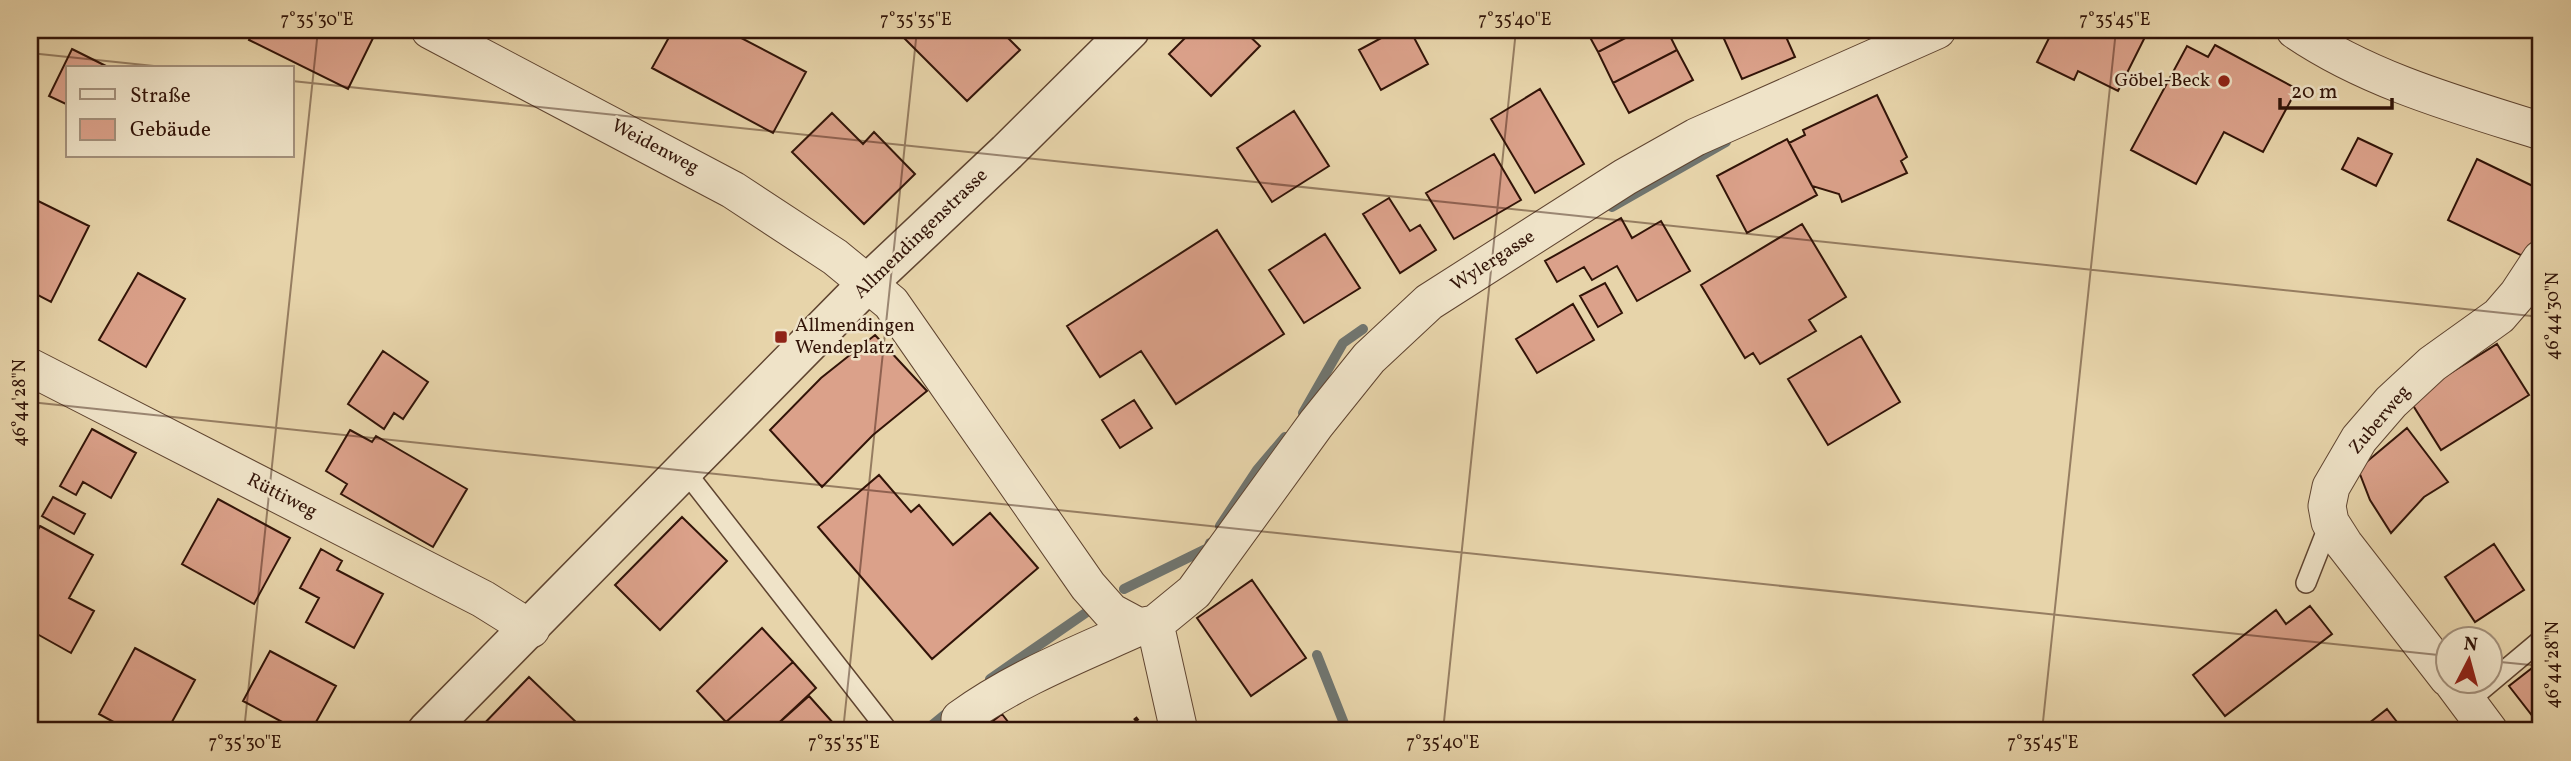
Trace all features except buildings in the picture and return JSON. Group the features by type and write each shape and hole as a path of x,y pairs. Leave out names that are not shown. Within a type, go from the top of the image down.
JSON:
{"street":[{"name":"Weidenweg","path":"430,30 733,190 869,282"},
{"name":"Allmendingenstrasse","path":"427,731 531,629 869,282 1007,152 1130,30"},
{"name":"Wylergasse","path":"960,719 993,695 1022,680 1147,626 1194,592 1316,424 1369,358 1429,302 1625,177 1696,136 1937,30"},
{"path":"2295,30 2368,70 2459,106 2541,131"},
{"name":"Zuberweg","path":"2330,522 2327,506 2331,487 2359,439 2391,402 2432,364 2499,316 2518,294 2541,259"},
{"path":"869,282 891,303 1088,586 1111,612 1147,626 1179,731"},
{"name":"Rüttiweg","path":"30,368 483,599 531,629"},
{"path":"2330,522 2434,660"},
{"path":"2460,694 2489,731"}],"lane":[{"path":"685,471 885,727"},
{"path":"2306,583 2330,522"},
{"path":"2504,660 2541,640"}],"waterway":[{"path":"1612,207 1726,142"},
{"path":"1303,413 1343,343 1363,329"},
{"path":"1220,526 1257,470 1285,437"},
{"path":"1124,589 1208,548 1210,543"},
{"path":"990,679 1087,612"},
{"path":"1317,655 1347,731"},
{"path":"925,731 952,709"}],"place":[{"name":"Göbel-Beck","path":"2224,81"},
{"name":"Allmendingen Wendeplatz","path":"781,337"}]}
